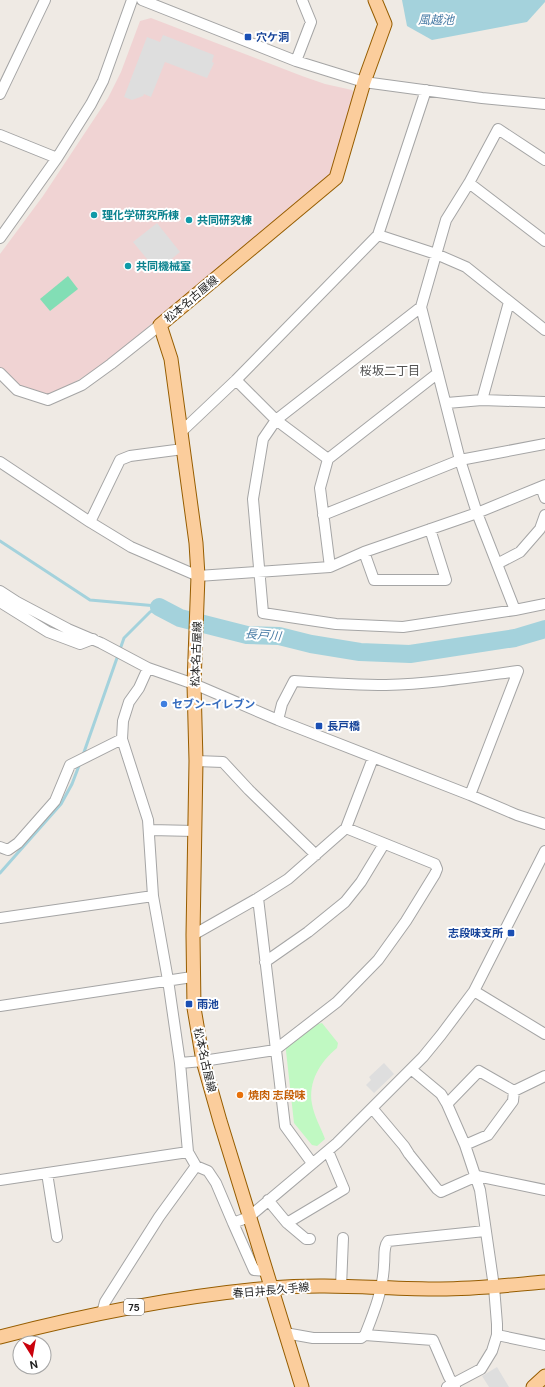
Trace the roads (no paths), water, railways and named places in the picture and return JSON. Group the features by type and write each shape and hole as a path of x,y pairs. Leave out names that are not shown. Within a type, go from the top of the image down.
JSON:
{"main road":[{"name":"松本名古屋線","path":"302,1387 220,1121 203,1061 194,1008 192,976 196,761 194,684 198,576 196,544 171,359 160,325 336,178 364,82 385,24 375,0"},
{"name":"春日井長久手線","path":"0,1337 57,1322 102,1313 166,1302 271,1288 312,1286 441,1289 494,1287 545,1282"},
{"path":"533,1387 545,1376"}],"street":[{"path":"0,94 45,0"},
{"path":"0,238 57,158 104,81 132,0"},
{"path":"142,0 296,61 364,82 482,98 545,104"},
{"path":"296,61 311,22 302,0"},
{"path":"180,433 236,380 378,235 426,90"},
{"path":"515,610 477,514 460,460 422,307 446,220 498,129 545,160"},
{"path":"0,135 57,158"},
{"path":"469,182 545,241"},
{"path":"378,235 436,254 466,267 545,330"},
{"path":"482,400 510,302"},
{"path":"422,307 276,420 263,440 253,499 263,614 336,624 403,627 545,604"},
{"path":"0,373 17,390 48,400 82,385 160,325"},
{"path":"330,567 320,488 328,459 438,373"},
{"path":"236,380 276,420 328,459"},
{"path":"446,403 482,400 545,402"},
{"path":"323,516 460,460 545,444"},
{"path":"90,522 120,460 130,456 183,449"},
{"path":"0,462 90,522 131,547 198,576 330,567 364,552 477,514 543,486 545,498"},
{"path":"497,564 520,552 540,529 545,514"},
{"path":"364,552 374,580 446,580 430,529"},
{"path":"0,591 68,629 93,639 148,668 194,684 373,758 470,795 517,815 545,824"},
{"path":"0,602 48,632 80,644 93,639"},
{"path":"148,668 129,702 123,721 122,739 150,830 153,896 168,980 180,1063 188,1152 196,1166 208,1171 216,1182 254,1270 266,1271"},
{"path":"278,720 282,704 294,681 352,685 388,685 451,680 518,671 470,795"},
{"path":"0,847 8,850 18,843 55,801 70,766 122,739"},
{"path":"193,935 258,898 288,878 346,828 373,758"},
{"path":"196,761 223,762 249,790 316,855"},
{"path":"180,1063 275,1050 337,1002 378,960 406,922 435,874 437,869 435,864 346,828"},
{"path":"150,830 195,830"},
{"path":"264,962 308,932 345,902 362,882 384,844"},
{"path":"233,1223 249,1217 328,1151 411,1069 441,1035 474,991 545,851"},
{"path":"0,918 153,896"},
{"path":"258,898 264,962 285,1126 312,1163"},
{"path":"0,1006 192,976"},
{"path":"474,991 545,1034"},
{"path":"285,1333 313,1338 361,1338 365,1335 433,1340 452,1386 481,1369 492,1351 497,1335 494,1287 477,1176 466,1145 441,1094 411,1069"},
{"path":"447,1104 479,1071 514,1091"},
{"path":"514,1091 545,1076"},
{"path":"466,1145 488,1135 513,1101 514,1091"},
{"path":"372,1108 404,1146 436,1189 441,1192 477,1176 545,1190"},
{"path":"287,1223 344,1189 328,1151"},
{"path":"0,1180 188,1152"},
{"path":"102,1313 105,1302 159,1216 196,1166"},
{"path":"47,1173 57,1237"},
{"path":"268,1200 287,1223 306,1238 310,1239"},
{"path":"365,1335 381,1288 384,1272 385,1244 388,1241 486,1232"},
{"path":"341,1287 343,1238"},
{"path":"497,1335 545,1345"}],"water":[{"name":"風越池","path":"402,0 545,0 545,2 527,22 432,40 407,26"}],"waterway":[{"name":"長戸川","path":"0,541 90,600 157,606"},
{"path":"83,755 124,638 150,612 159,607"},
{"name":"長戸川","path":"159,607 180,618 247,635 279,636 311,644 360,652 410,654 515,638 545,629"},
{"path":"0,873 61,804 72,784 80,763"}],"place":[{"name":"穴ケ洞","path":"248,37"},
{"name":"理化学研究所棟","path":"94,215"},
{"name":"共同研究棟","path":"189,220"},
{"name":"共同機械室","path":"128,266"},
{"name":"セブン-イレブン","path":"164,704"},
{"name":"長戸橋","path":"319,726"},
{"name":"志段味支所","path":"511,933"},
{"name":"雨池","path":"189,1004"},
{"name":"焼肉 志段味","path":"240,1095"}],"district":[{"name":"桜坂二丁目","path":"390,371"}]}
